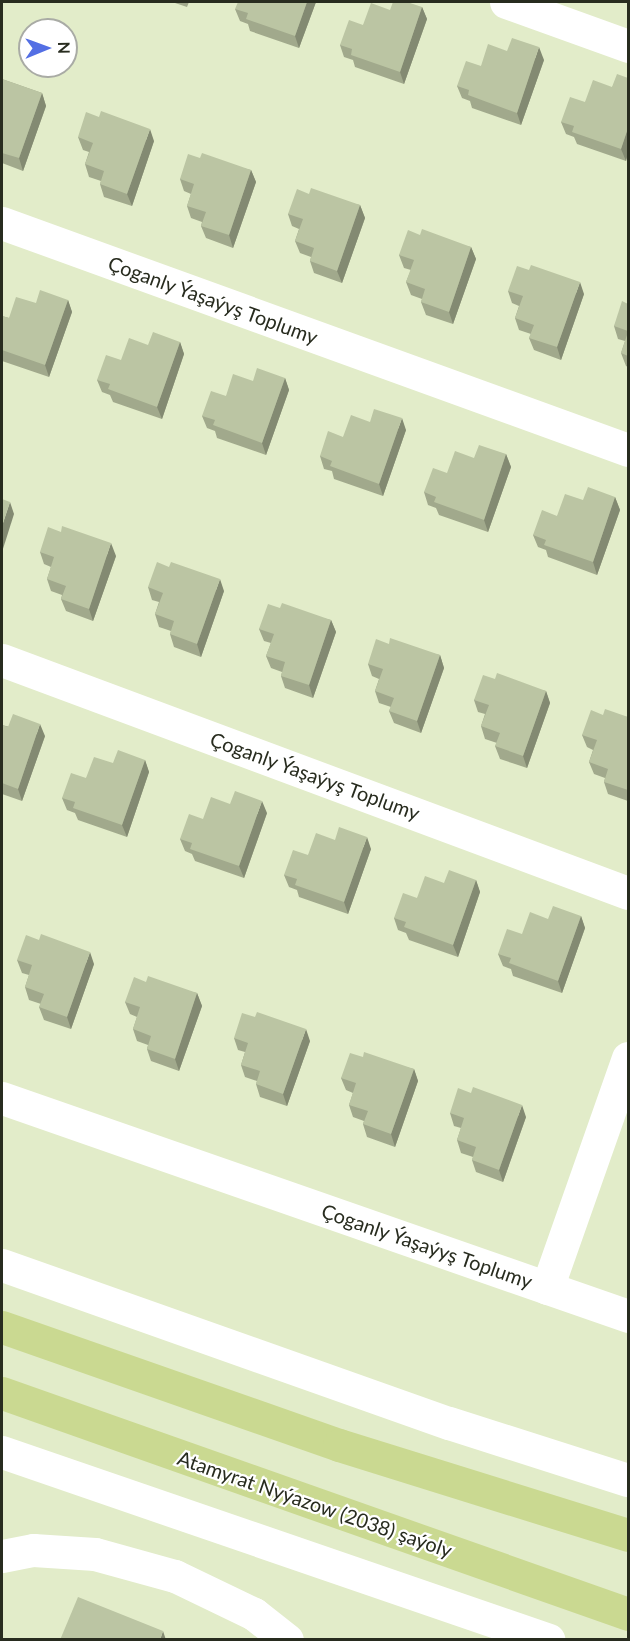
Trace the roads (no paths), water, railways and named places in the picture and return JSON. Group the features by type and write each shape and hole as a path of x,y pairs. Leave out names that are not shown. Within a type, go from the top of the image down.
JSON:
{"main road":[{"path":"2,1327 339,1445 628,1535"},
{"name":"Atamyrat Nyýazow (2038) şaýoly","path":"2,1394 628,1614"}],"street":[{"path":"506,2 628,46"},
{"name":"Çoganly Ýaşaýyş Toplumy","path":"2,223 628,450"},
{"name":"Çoganly Ýaşaýyş Toplumy","path":"2,660 628,893"},
{"name":"Çoganly Ýaşaýyş Toplumy","path":"547,1288 628,1058"},
{"name":"Çoganly Ýaşaýyş Toplumy","path":"2,1098 628,1316"},
{"path":"2,1265 449,1423 628,1480"},
{"path":"2,1452 549,1640"},
{"path":"2,1556 33,1551 95,1554 175,1576 254,1614 287,1640"}]}
